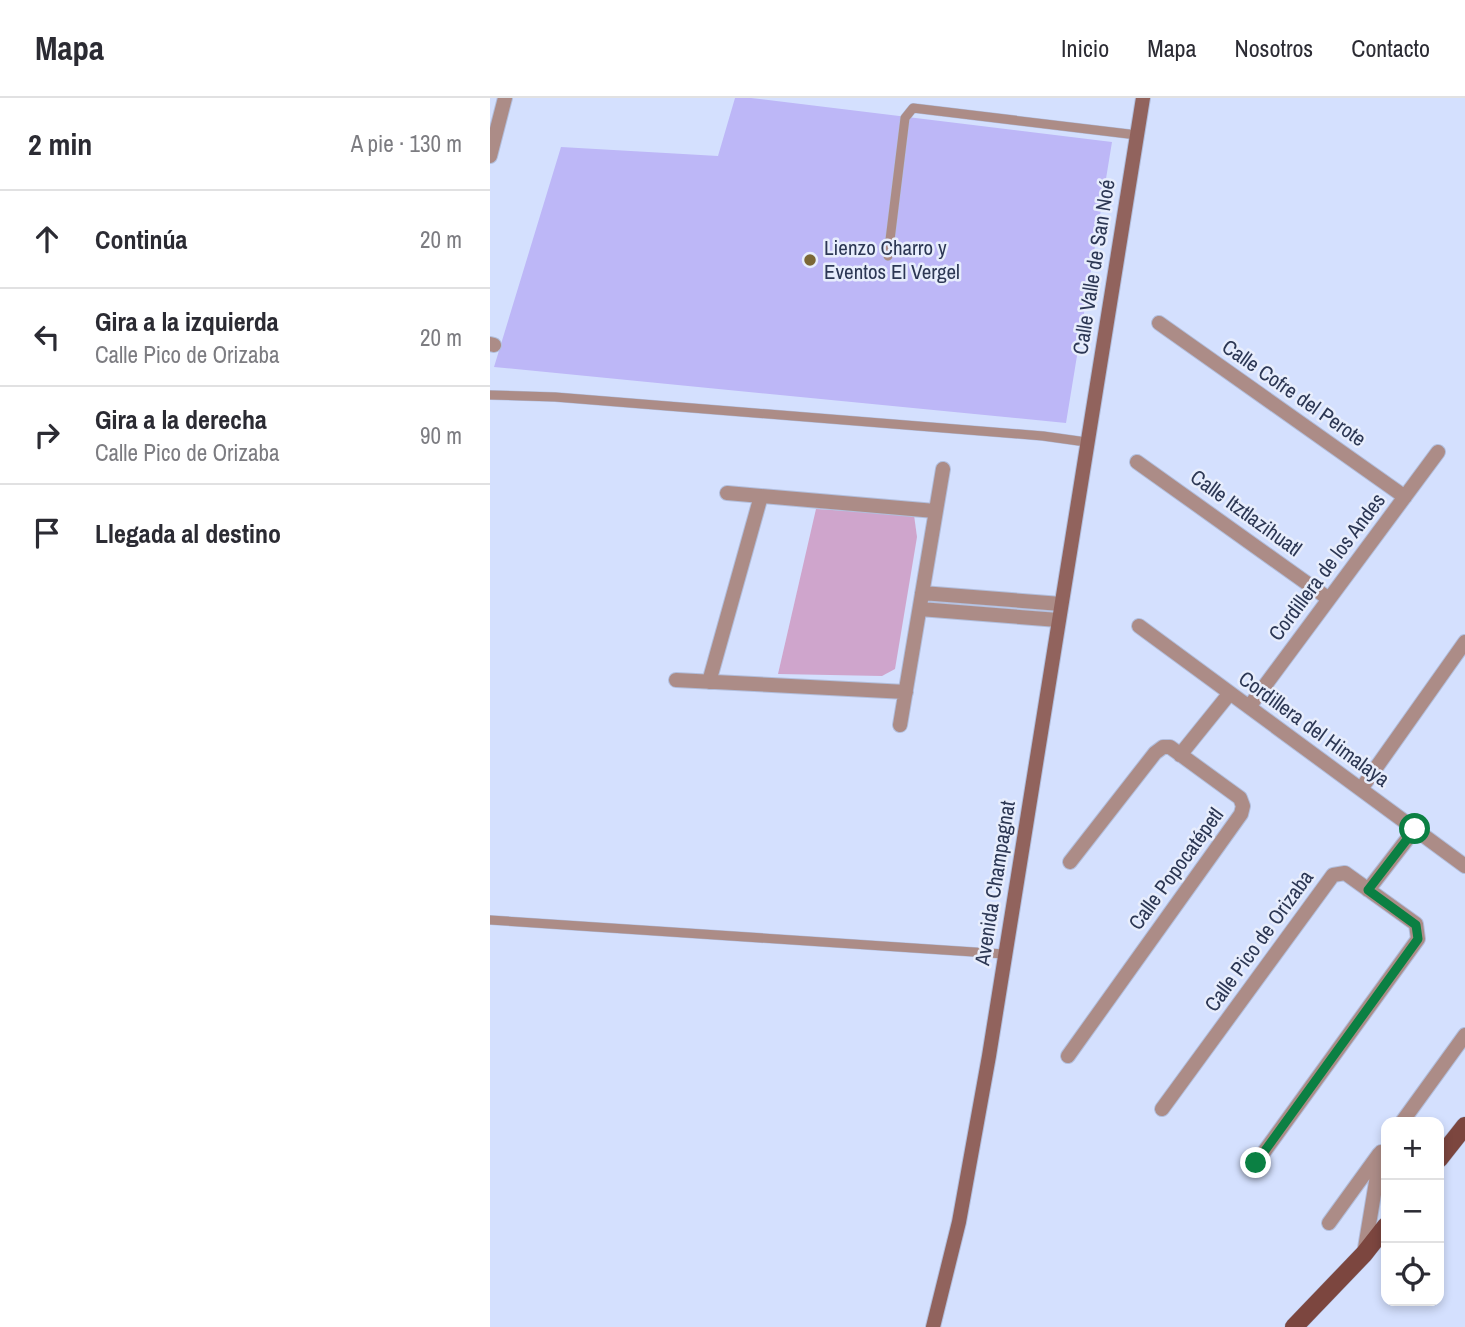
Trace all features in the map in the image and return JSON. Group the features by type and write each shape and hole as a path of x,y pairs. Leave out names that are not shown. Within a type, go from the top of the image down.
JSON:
{"main road":[{"path":"1444,1153 1465,1126"},
{"path":"1294,1327 1364,1254 1381,1232"}],"street":[{"path":"490,156 493,128 505,98"},
{"name":"Calle Valle de San Noé","path":"1086,442 1143,98"},
{"name":"Calle Cofre del Perote","path":"1160,323 1405,497"},
{"name":"Avenida Champagnat","path":"933,1327 959,1222 1086,442"},
{"name":"Cordillera de los Andes","path":"1249,707 1438,452"},
{"name":"Calle Itztlazihuatl","path":"1138,462 1329,599"},
{"path":"900,725 943,469"},
{"path":"727,493 936,511"},
{"path":"709,682 761,496"},
{"path":"922,593 1061,604"},
{"path":"920,610 1058,620"},
{"name":"Cordillera del Himalaya","path":"1139,626 1465,866"},
{"path":"1361,789 1465,642"},
{"path":"676,680 906,692"},
{"path":"1070,862 1155,753 1163,747 1170,747 1180,755 1230,693"},
{"name":"Calle Popocatépetl","path":"1068,1056 1241,814 1243,806 1240,798 1180,755"},
{"path":"1368,890 1415,829"},
{"name":"Calle Pico de Orizaba","path":"1161,1109 1333,875 1345,873 1416,925 1418,939 1256,1163"},
{"path":"1406,1117 1465,1035"},
{"path":"1329,1223 1381,1152"},
{"path":"1364,1254 1381,1164"}],"lane":[{"path":"888,256 905,118 913,108 1137,135"},
{"path":"490,395 555,397 1043,436 1086,442"},
{"path":"490,920 1004,954"}],"shaded area":[{"path":"816,509 914,515 917,537 895,669 882,676 778,674"}],"building":[{"name":"Lienzo Charro y Eventos El Vergel","path":"735,98 1112,142 1066,423 494,367 561,147 718,156"}],"place":[{"name":"Lienzo Charro y Eventos El Vergel","path":"810,260"}],"route":[{"path":"1256,1163 1418,939 1416,925 1368,890 1415,829"}]}
